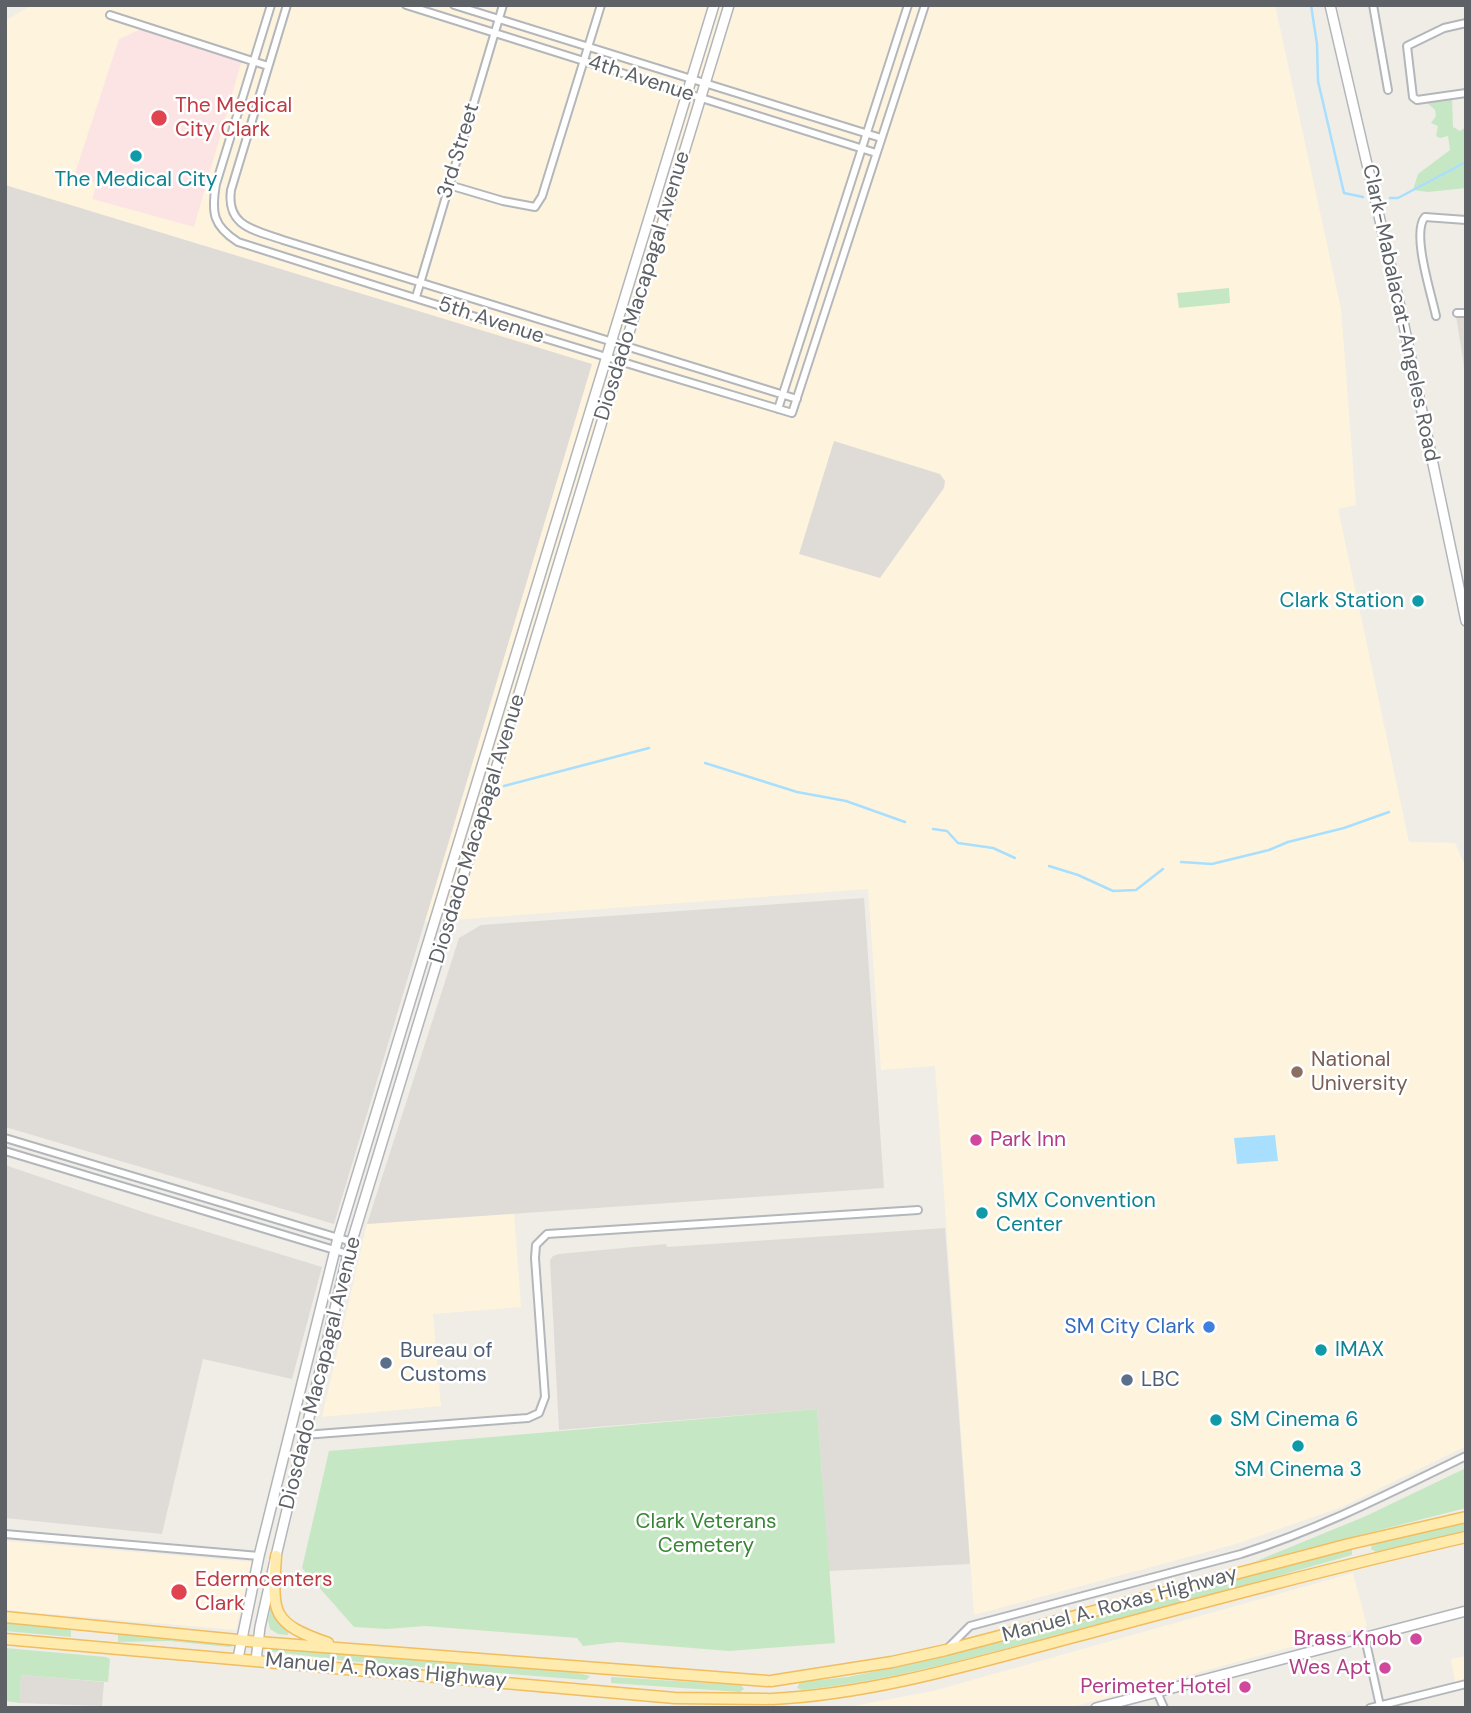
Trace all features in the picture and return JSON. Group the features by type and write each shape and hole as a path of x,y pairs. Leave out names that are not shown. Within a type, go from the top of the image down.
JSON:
{"main road":[{"name":"Diosdado Macapagal Avenue","path":"238,1658 260,1556 338,1238 714,5"},
{"name":"Diosdado Macapagal Avenue","path":"256,1660 276,1556 348,1254 729,5"},
{"name":"Clark-Mabalacat-Angeles Road","path":"1330,5 1396,288 1466,621"},
{"path":"524,629 538,633"},
{"name":"Manuel A. Roxas Highway","path":"5,1617 258,1642 769,1681 892,1662 946,1650 1349,1544 1466,1517"},
{"name":"Manuel A. Roxas Highway","path":"5,1639 675,1698 770,1699 845,1691 935,1674 1268,1585 1466,1536"},
{"path":"1268,1585 1274,1580 1361,1556 1359,1546 1349,1544"},
{"path":"276,1556 274,1594 283,1620 299,1633 342,1647"},
{"path":"1096,1708 1466,1611"},
{"path":"793,1678 794,1697"},
{"path":"754,1681 755,1700"}],"street":[{"path":"271,5 234,125 249,129 287,5"},
{"name":"4th Avenue","path":"406,5 876,153"},
{"name":"4th Avenue","path":"454,5 881,138"},
{"name":"3rd Street","path":"416,297 503,5"},
{"path":"449,186 535,207 542,196 601,5"},
{"path":"778,409 908,5"},
{"path":"797,399 925,5"},
{"path":"1373,5 1388,90"},
{"path":"110,15 268,66"},
{"path":"1466,23 1444,28 1407,46 1413,97 1417,100 1466,93"},
{"name":"5th Avenue","path":"234,125 213,201 215,220 224,233 238,242 792,413 797,399 283,240 246,226 230,211 229,201 249,129"},
{"path":"1436,316 1422,250 1420,226 1425,217 1466,220"},
{"path":"1457,313 1466,313"},
{"path":"5,1138 352,1242"},
{"path":"5,1151 348,1254"},
{"path":"304,1435 528,1418 539,1413 545,1397 535,1258 536,1245 547,1234 918,1210"},
{"path":"946,1650 970,1626 1277,1543 1354,1511 1466,1456"},
{"path":"5,1534 260,1556"},
{"path":"1153,1577 1158,1595"},
{"path":"1365,1637 1380,1706"},
{"path":"1370,1708 1466,1684"},
{"path":"1157,1692 1164,1708"}],"shaded area":[{"path":"32,5 1275,5 1341,309 1356,505 1338,509 1409,842 1455,843 1466,868 1466,1446 1342,1507 1236,1544 974,1615 935,1066 881,1070 868,889 425,922 592,364 5,185 5,21"},
{"name":"The Medical City Clark","path":"141,29 242,60 194,227 92,199 97,183 74,176 119,39"},
{"path":"5,185 592,364 334,1224 5,1127"},
{"path":"1456,316 1466,316 1466,391 1463,359"},
{"path":"834,441 940,474 945,481 944,488 880,578 799,554"},
{"path":"864,898 884,1188 367,1224 459,938 481,925"},
{"path":"5,1165 149,1214 322,1267 292,1379 203,1359 162,1534 5,1518"},
{"path":"514,1213 521,1307 433,1314 441,1406 322,1417 367,1224"},
{"path":"945,1228 970,1564 829,1571 817,1409 559,1430 550,1260 553,1256 666,1244 667,1247"},
{"path":"5,1541 252,1562 236,1630 5,1610"},
{"path":"1353,1573 1367,1626 1069,1708 843,1708 933,1691"},
{"path":"1466,1656 1466,1681 1455,1683 1451,1659"},
{"path":"21,1675 104,1682 102,1706 20,1703"}],"green space":[{"path":"1444,96 1452,96 1453,127 1460,131 1466,127 1466,188 1428,192 1413,190 1418,174 1450,150 1448,136 1436,136 1438,126 1431,123 1436,116 1435,110 1426,102 1437,97 1441,100"},
{"path":"1229,288 1230,303 1179,308 1177,293"},
{"name":"Clark Veterans Cemetery","path":"817,1409 835,1643 729,1651 618,1642 583,1646 577,1638 425,1626 387,1629 354,1627 302,1568 329,1451"},
{"path":"1466,1468 1466,1508 1254,1562 1366,1516"},
{"path":"1466,1522 1466,1531 1376,1552 1371,1549 1372,1543"},
{"path":"1352,1550 1352,1555 964,1659 867,1681 802,1690 797,1688 800,1682 848,1677 910,1664"},
{"path":"271,1607 289,1630 288,1635 278,1634 270,1629 268,1620"},
{"path":"5,1623 71,1628 71,1637 5,1631"},
{"path":"118,1633 233,1645 230,1647 169,1641 118,1642"},
{"path":"5,1648 106,1657 110,1659 108,1682 21,1675 20,1703 5,1701"},
{"path":"268,1648 574,1672 590,1676 586,1680 358,1662 267,1651"},
{"path":"611,1677 741,1685 744,1689 740,1692 611,1683"}],"water":[{"path":"1275,1135 1278,1161 1237,1164 1234,1138"}],"waterway":[{"path":"1311,5 1317,44 1318,81 1344,193 1363,197"},
{"path":"1390,198 1398,198 1466,162"},
{"path":"504,786 649,748"},
{"path":"705,763 797,792 846,801 905,822"},
{"path":"1181,862 1212,864 1344,828 1389,812"},
{"path":"933,829 947,831 958,843 993,848 1015,858"},
{"path":"1049,866 1078,875 1113,891 1136,890 1163,869"}],"place":[{"name":"The Medical City Clark","path":"159,118"},
{"name":"The Medical City","path":"136,156"},
{"name":"Clark Station","path":"1418,601"},
{"name":"National University","path":"1297,1072"},
{"name":"Park Inn","path":"976,1140"},
{"name":"SMX Convention Center","path":"982,1213"},
{"name":"SM City Clark","path":"1209,1327"},
{"name":"IMAX","path":"1321,1350"},
{"name":"Bureau of Customs","path":"386,1363"},
{"name":"LBC","path":"1127,1380"},
{"name":"SM Cinema 6","path":"1216,1420"},
{"name":"SM Cinema 3","path":"1298,1446"},
{"name":"Edermcenters Clark","path":"179,1592"},
{"name":"Brass Knob","path":"1416,1639"},
{"name":"Wes Apt","path":"1385,1668"},
{"name":"Perimeter Hotel","path":"1245,1687"}]}
